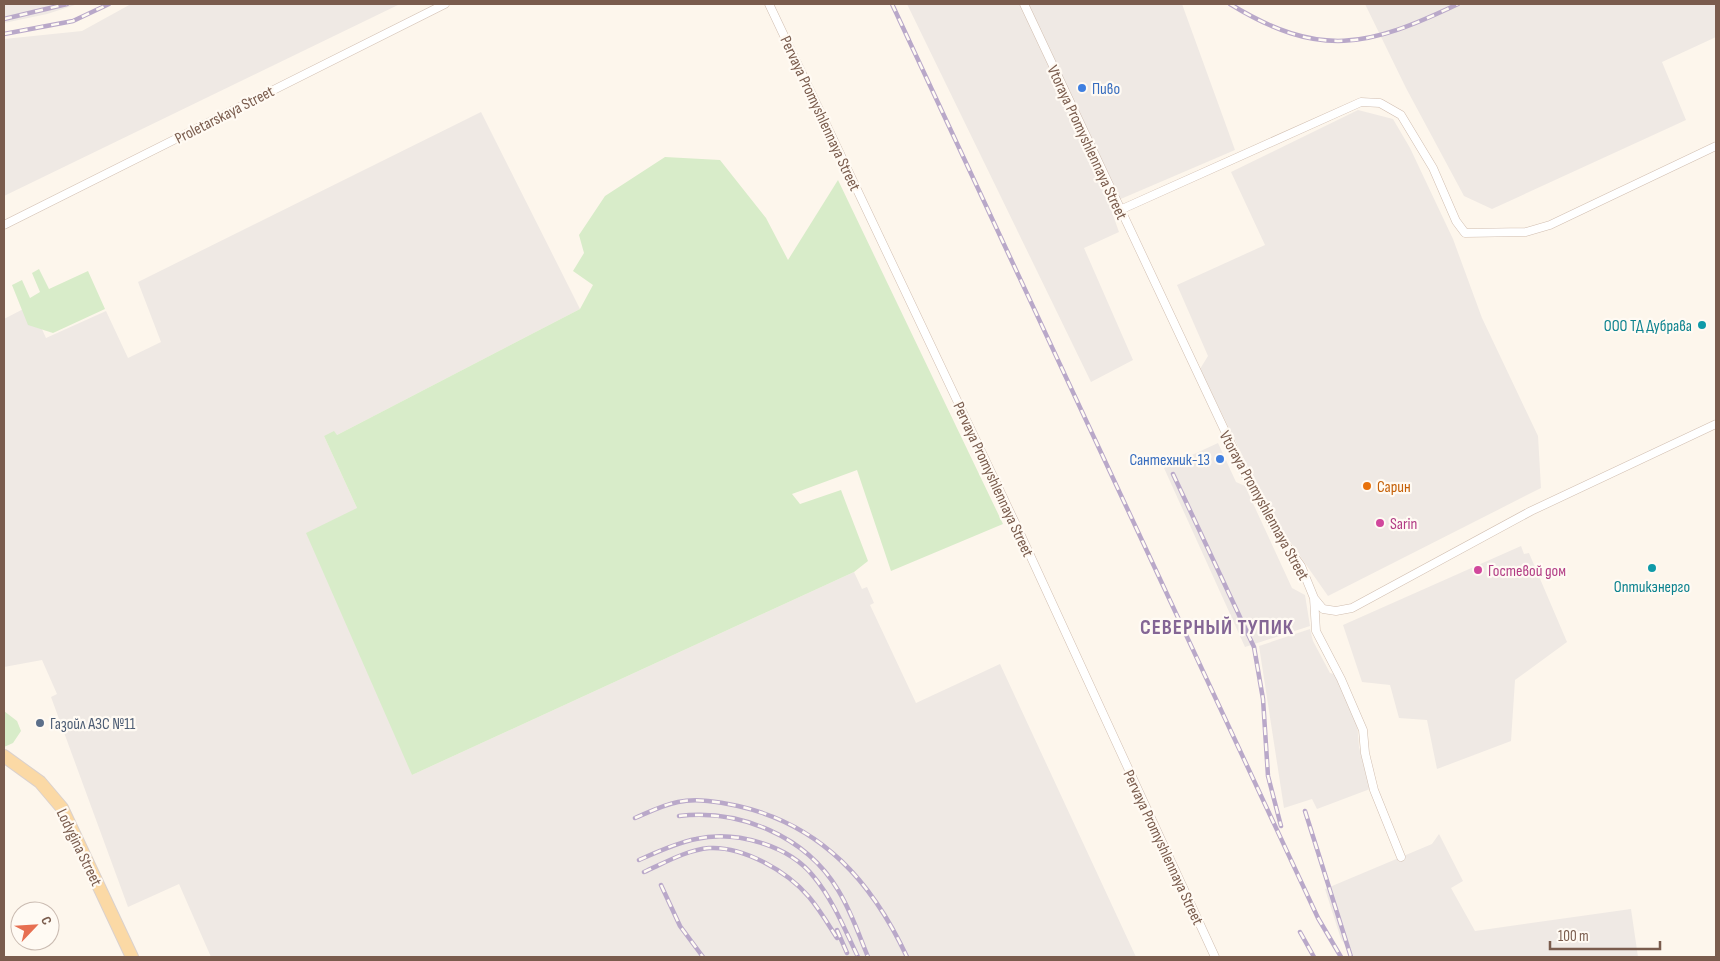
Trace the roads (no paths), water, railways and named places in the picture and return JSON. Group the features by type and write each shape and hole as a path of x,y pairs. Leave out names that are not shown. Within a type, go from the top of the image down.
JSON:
{"main road":[{"name":"Lodygina Street","path":"4,756 40,782 62,808 132,957"}],"street":[{"name":"Proletarskaya Street","path":"4,225 445,4"},
{"name":"Pervaya Promyshlennaya Street","path":"769,4 1018,529 1215,957"},
{"name":"Vtoraya Promyshlennaya Street","path":"1024,4 1248,480 1275,530 1301,566 1314,598 1323,609 1336,611 1352,608 1531,512 1716,424"},
{"path":"1120,210 1362,102 1380,103 1401,115 1433,168 1456,221 1465,232 1526,232 1550,225 1716,146"},
{"path":"1314,598 1316,632 1341,679 1363,730 1365,754 1374,790 1402,857"}],"railway":[{"path":"4,19 67,4"},
{"path":"4,34 73,21 109,4"},
{"path":"892,4 1318,918 1341,957"},
{"path":"1230,4 1262,22 1291,33 1318,40 1344,41 1397,30 1458,4"},
{"path":"1173,474 1254,647 1263,699 1268,776 1281,826"},
{"path":"635,818 672,803 700,800 738,806 768,815 795,827 819,842 860,881 878,904 907,957"},
{"path":"1305,811 1351,957"},
{"path":"679,816 702,815 748,822 790,841 824,871 838,890 851,915 868,957"},
{"path":"639,860 681,843 711,837 744,839 776,849 791,856 821,886 858,957"},
{"path":"644,872 692,851 709,848 736,851 764,862 800,887 817,907 837,938"},
{"path":"661,885 680,926 703,957"},
{"path":"837,930 847,953"},
{"path":"1300,932 1314,957"}],"place":[{"name":"Пиво","path":"1082,88"},
{"name":"ООО ТД Дубрава","path":"1702,325"},
{"name":"Сантехник-13","path":"1220,459"},
{"name":"Сарин","path":"1367,486"},
{"name":"Sarin","path":"1380,523"},
{"name":"Оптикэнерго","path":"1652,568"},
{"name":"Гостевой дом","path":"1478,570"},
{"name":"Газойл АЗС №11","path":"40,723"}],"district":[{"name":"СЕВЕРНЫЙ ТУПИК","path":"1217,627"}]}
